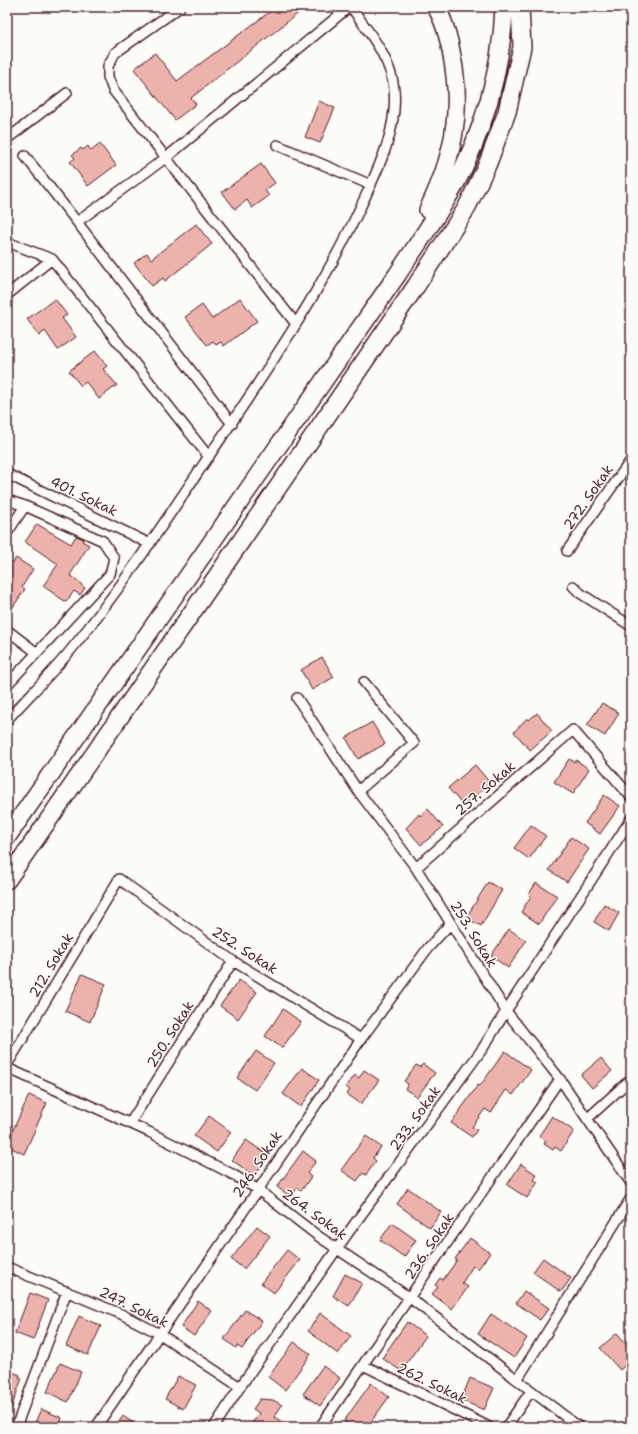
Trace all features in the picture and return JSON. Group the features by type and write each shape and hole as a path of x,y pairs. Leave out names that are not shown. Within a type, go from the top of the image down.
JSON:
{"highway":[{"path":"397,275 446,170 455,132 457,89 455,74 447,34 436,7"},
{"path":"7,837 397,275 453,188 477,136 496,74 504,7"},
{"path":"520,7 522,47"},
{"path":"7,880 198,605 416,286 466,209 479,184 502,128 522,47 527,7"}],"street":[{"path":"180,7 115,53 108,66 108,77 113,90 167,157 296,324"},
{"path":"7,720 69,652 150,544 232,424 341,250 385,152 393,118 394,88 388,65 367,29 350,7 167,157 77,222"},
{"path":"7,139 67,93"},
{"path":"277,145 371,185"},
{"path":"25,156 232,424"},
{"path":"7,242 52,260 209,457"},
{"path":"7,295 52,260"},
{"name":"272. Sokak","path":"567,551 631,460"},
{"name":"401. Sokak","path":"7,474 150,544"},
{"path":"7,500 25,506 103,541 114,558 110,574 7,685"},
{"path":"7,533 25,506"},
{"path":"573,586 580,593 631,626"},
{"path":"7,630 36,652"},
{"path":"358,791 414,743 364,682"},
{"name":"253. Sokak","path":"297,698 358,791 416,868 506,1011 560,1079 631,1183"},
{"name":"257. Sokak","path":"416,868 573,730 631,797"},
{"name":"233. Sokak","path":"214,1427 240,1387 337,1248 483,1048 631,819"},
{"name":"252. Sokak","path":"119,879 233,961 361,1038"},
{"name":"212. Sokak","path":"7,1065 119,879"},
{"name":"246. Sokak","path":"96,1427 361,1038 428,948 450,924"},
{"name":"250. Sokak","path":"130,1123 233,961"},
{"name":"264. Sokak","path":"7,1068 130,1123 232,1174 257,1189 337,1248 410,1298 579,1427"},
{"name":"236. Sokak","path":"320,1427 560,1079"},
{"path":"587,1119 631,1079"},
{"path":"517,1380 631,1198"},
{"name":"247. Sokak","path":"7,1267 121,1314 160,1334 240,1387"},
{"path":"16,1427 67,1291"},
{"name":"262. Sokak","path":"363,1365 489,1427"},
{"path":"506,1427 531,1391"}],"building":[{"path":"276,7 306,7 191,98 196,104 175,120 134,69 155,53 177,81"},
{"path":"319,101 335,108 320,143 305,137"},
{"path":"100,144 116,165 88,186 70,162 75,158 72,155 81,148 83,150 88,146 91,151"},
{"path":"261,164 275,183 265,190 269,196 252,208 247,200 235,209 222,192"},
{"path":"196,224 212,244 165,281 163,278 152,286 134,263 147,253 151,259"},
{"path":"240,298 257,321 224,346 221,342 216,345 213,341 207,345 185,317 202,305 212,319"},
{"path":"55,299 67,315 62,318 76,337 58,350 45,331 39,336 27,319"},
{"path":"95,351 107,366 103,369 117,385 99,399 86,382 81,386 69,371"},
{"path":"37,524 71,544 76,536 84,539 82,541 89,545 70,575 85,588 80,595 74,591 66,602 43,586 58,564 25,542"},
{"path":"16,558 33,569 22,587 25,589 7,616 7,567 11,561 13,563"},
{"path":"322,657 334,677 312,690 301,670"},
{"path":"602,703 619,713 605,736 587,725"},
{"path":"537,713 552,731 530,750 514,732 527,718 529,720"},
{"path":"372,722 385,744 358,759 346,738"},
{"path":"569,759 575,762 576,760 589,769 573,794 554,782"},
{"path":"475,765 491,784 463,805 448,788"},
{"path":"604,795 620,806 600,834 585,823"},
{"path":"428,809 443,827 421,845 406,828 419,814 420,816"},
{"path":"531,825 546,836 529,859 514,848"},
{"path":"571,837 589,849 567,882 549,870"},
{"path":"488,882 502,890 481,926 466,918"},
{"path":"536,883 557,896 539,924 521,912 531,896 529,894"},
{"path":"604,904 619,913 609,931 594,922"},
{"path":"509,929 526,941 508,968 491,956"},
{"path":"82,974 106,984 90,1022 65,1011"},
{"path":"239,980 257,992 238,1019 220,1006"},
{"path":"283,1009 301,1022 282,1048 265,1036"},
{"path":"256,1051 274,1063 255,1090 237,1078"},
{"path":"505,1051 531,1070 513,1095 506,1090 491,1113 485,1109 472,1127 477,1130 472,1137 451,1123 478,1085 480,1086"},
{"path":"601,1058 612,1071 592,1088 581,1075"},
{"path":"423,1064 435,1073 417,1097 405,1089 408,1084 404,1081 416,1065 420,1067"},
{"path":"302,1068 319,1080 301,1107 283,1094"},
{"path":"364,1070 379,1080 361,1104 347,1094 350,1090 346,1087 355,1075 359,1078"},
{"path":"29,1095 47,1103 24,1154 7,1146 7,1143"},
{"path":"209,1116 231,1132 217,1152 194,1136"},
{"path":"552,1116 574,1131 561,1151 555,1147 553,1150 544,1144 546,1141 539,1136"},
{"path":"366,1136 381,1147 373,1158 376,1161 366,1175 363,1173 357,1181 341,1170"},
{"path":"246,1140 269,1156 254,1176 232,1160"},
{"path":"303,1151 316,1161 307,1173 311,1177 301,1191 297,1188 291,1197 277,1187"},
{"path":"521,1164 537,1175 534,1180 538,1182 527,1198 507,1185"},
{"path":"408,1188 441,1212 430,1228 397,1204"},
{"path":"392,1223 416,1240 404,1257 380,1240"},
{"path":"257,1226 270,1236 244,1269 231,1259"},
{"path":"470,1238 490,1253 478,1269 473,1266 462,1283 468,1287 452,1309 432,1294 438,1287 435,1285 440,1278 443,1280 457,1260 455,1259"},
{"path":"287,1250 300,1260 274,1293 261,1283"},
{"path":"543,1258 571,1278 561,1292 533,1272"},
{"path":"345,1274 362,1283 349,1306 333,1296"},
{"path":"524,1291 549,1308 540,1320 516,1303"},
{"path":"30,1293 48,1300 33,1340 15,1333"},
{"path":"198,1301 212,1311 194,1336 181,1327"},
{"path":"245,1310 262,1321 242,1349 237,1346 236,1348 224,1339"},
{"path":"320,1313 351,1336 338,1354 308,1331"},
{"path":"491,1314 527,1338 514,1358 478,1334"},
{"path":"79,1316 101,1326 88,1355 66,1346"},
{"path":"407,1322 426,1336 401,1371 382,1358"},
{"path":"617,1333 631,1349 631,1360 620,1370 600,1348"},
{"path":"294,1342 311,1354 285,1390 268,1377"},
{"path":"60,1363 81,1372 68,1402 47,1392"},
{"path":"323,1366 340,1378 320,1406 303,1394"},
{"path":"7,1370 20,1375 19,1378 22,1378 8,1417"},
{"path":"178,1376 196,1385 183,1409 165,1399"},
{"path":"470,1378 494,1388 484,1410 461,1400"},
{"path":"371,1383 389,1397 367,1427 353,1427 344,1421"},
{"path":"260,1399 273,1400 282,1405 274,1417 291,1427 250,1427 259,1413 253,1409"},
{"path":"41,1409 62,1418 59,1427 33,1427"},
{"path":"123,1416 139,1427 115,1427"}]}
